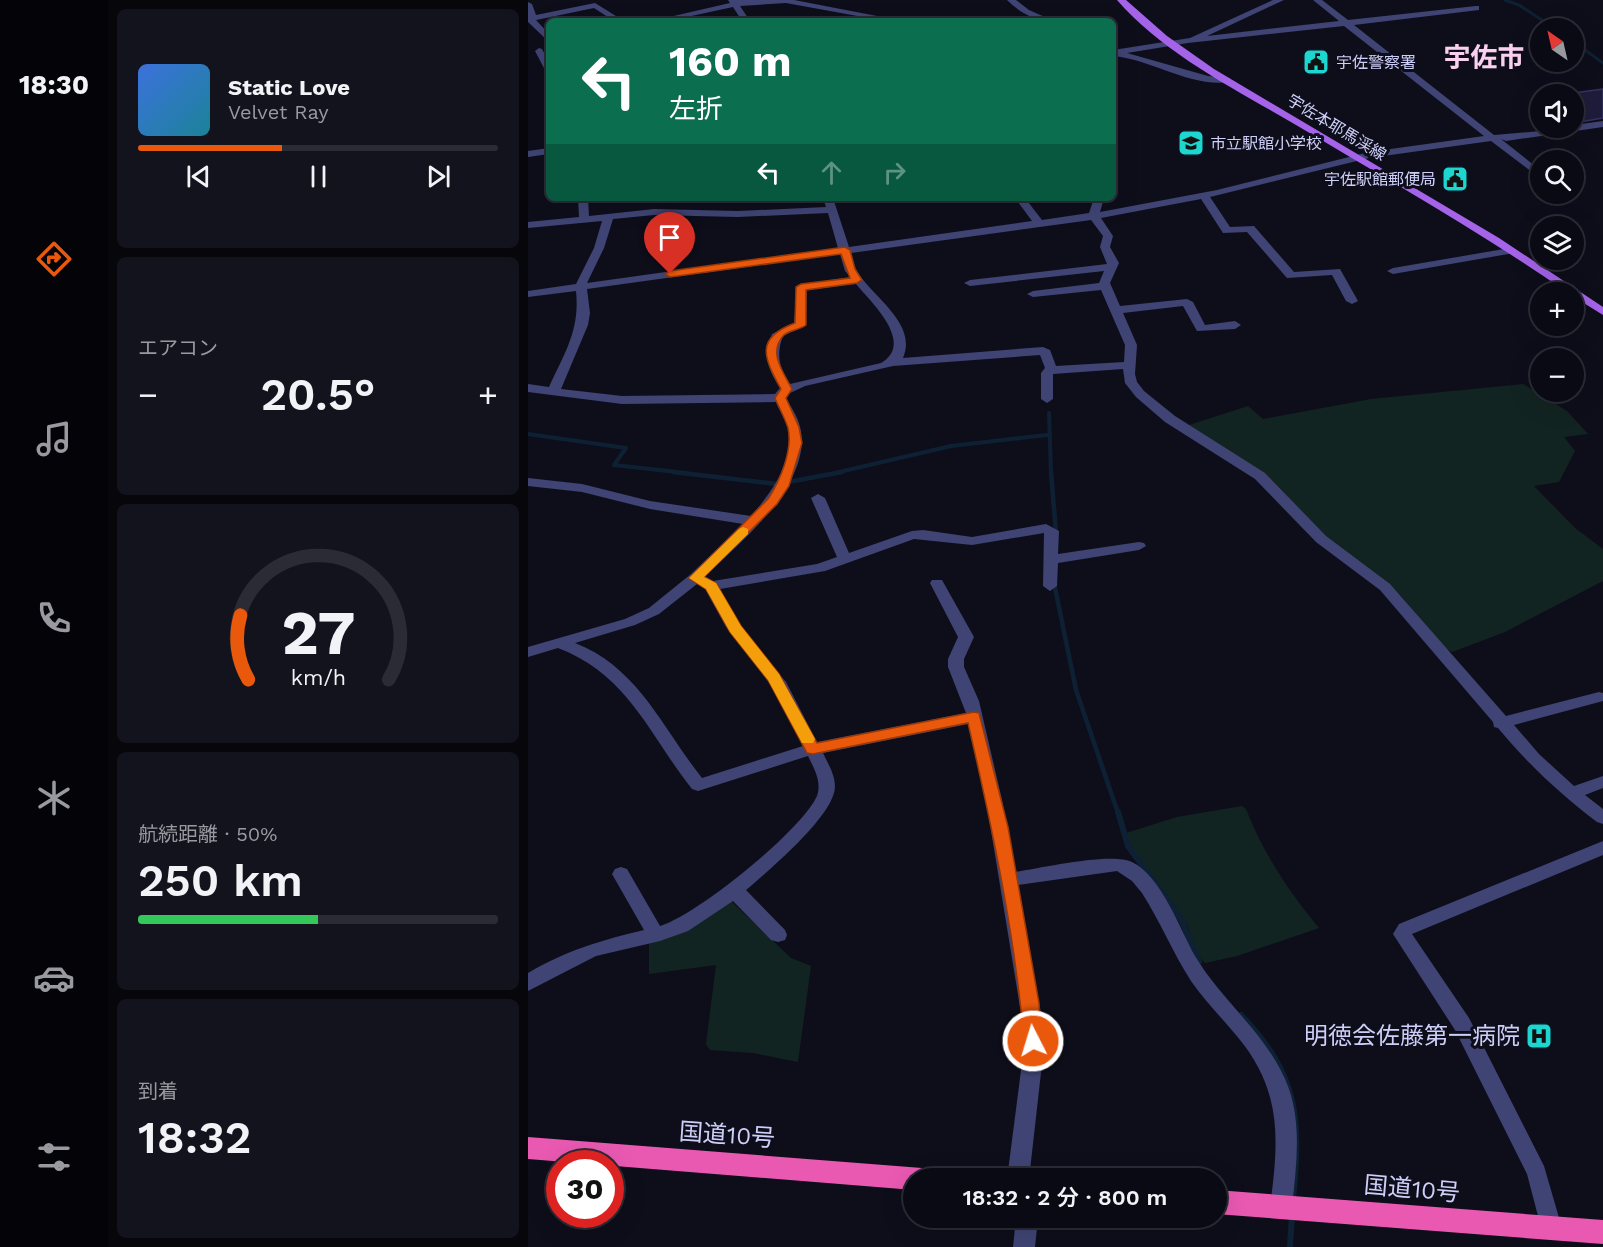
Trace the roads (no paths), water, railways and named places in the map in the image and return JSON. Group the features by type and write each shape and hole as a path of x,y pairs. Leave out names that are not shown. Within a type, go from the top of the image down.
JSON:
{"highway":[{"name":"国道10号","path":"528,1148 903,1178"},
{"name":"国道10号","path":"1227,1203 1603,1232"}],"main road":[{"name":"宇佐本耶馬渓線","path":"1122,0 1223,68 1530,252"},
{"name":"宇佐本耶馬渓線","path":"1132,0 1227,80 1510,251 1603,312"},
{"name":"宇佐本耶馬渓線","path":"1558,270 1603,299"}],"street":[{"path":"1011,0 1026,12 1042,18"},
{"path":"1182,42 1280,0"},
{"path":"1317,0 1530,157"},
{"path":"1328,0 1501,137 1530,165"},
{"path":"733,2 744,18"},
{"path":"669,18 733,2 799,2 872,18"},
{"path":"528,4 532,13 530,19"},
{"path":"530,19 595,5 615,18"},
{"path":"1116,52 1476,8"},
{"path":"530,19 546,36"},
{"path":"528,53 544,50"},
{"path":"1116,53 1208,79 1227,80"},
{"path":"528,294 1094,216 1204,196 1369,155 1603,124"},
{"path":"528,154 546,151"},
{"path":"1204,196 1227,231 1250,228 1291,276 1336,271 1352,301"},
{"path":"583,201 584,218"},
{"path":"828,201 850,269 857,280 886,311 897,329 900,352 891,363"},
{"path":"1022,201 1039,224"},
{"path":"1094,216 1098,201"},
{"path":"528,225 660,211 727,214 830,210"},
{"path":"554,391 582,325 581,278 599,248 609,215"},
{"path":"1094,216 1108,236 1106,247 1113,263 1104,281 1105,286 1131,345 1128,365 1131,383 1140,394 1178,424 1260,476 1321,539 1370,574 1396,597 1500,723 1571,794 1603,818"},
{"path":"1393,271 1510,251"},
{"path":"970,283 1111,267"},
{"path":"528,652 646,615 696,578 754,521 779,492 795,450 794,427 772,365 771,356 778,334 800,325 801,287 857,280"},
{"path":"1033,294 1105,286"},
{"path":"1116,310 1187,302 1201,328 1235,326"},
{"path":"528,388 613,399 658,401 784,394 891,363 1043,351 1046,353 1050,369 1047,373 1047,399"},
{"path":"1050,369 1128,365"},
{"path":"528,482 582,488 650,505 754,521"},
{"path":"818,498 845,560"},
{"path":"711,586 805,572 918,534 972,541 1046,528 1052,531 1049,560 1050,586"},
{"path":"1049,560 1139,546"},
{"path":"528,983 586,953 688,923 781,849 820,805 825,793 827,779 785,695 735,629 711,586 696,578"},
{"path":"937,583 966,638 956,662 974,717 998,818 1033,1032 1019,1168"},
{"path":"557,642 597,659 612,671 646,708 698,785 813,749 974,717"},
{"path":"1500,723 1599,697"},
{"path":"1571,794 1603,782"},
{"path":"1551,1228 1542,1185 1494,1088 1453,1008 1402,934 1405,929 1451,909 1603,848"},
{"path":"1009,880 1117,864 1129,866 1138,876 1166,918 1204,985 1251,1037 1270,1067 1287,1122 1287,1155 1281,1207"},
{"path":"621,874 655,934"},
{"path":"733,889 777,935"},
{"path":"1024,1247 1026,1228"}],"waterway":[{"path":"1505,0 1519,5 1539,18"},
{"path":"1584,49 1603,63"},
{"path":"1049,413 1051,473"},
{"path":"528,434 626,448 614,465 686,473"},
{"path":"835,473 951,446 1047,435"},
{"path":"673,472 777,484 842,472"},
{"path":"1051,472 1056,533"},
{"path":"1054,583 1076,690 1118,813"},
{"path":"1118,812 1128,846 1181,919 1199,962"},
{"path":"1241,1015 1275,1058 1292,1099 1296,1145 1293,1199"},
{"path":"1290,1247 1292,1214"}],"place":[{"name":"宇佐警察署","path":"1316,62"},
{"name":"市立駅館小学校","path":"1191,143"},
{"name":"宇佐駅館郵便局","path":"1455,179"},
{"name":"明徳会佐藤第一病院","path":"1539,1036"}],"district":[{"name":"宇佐市","path":"1484,58"}]}
